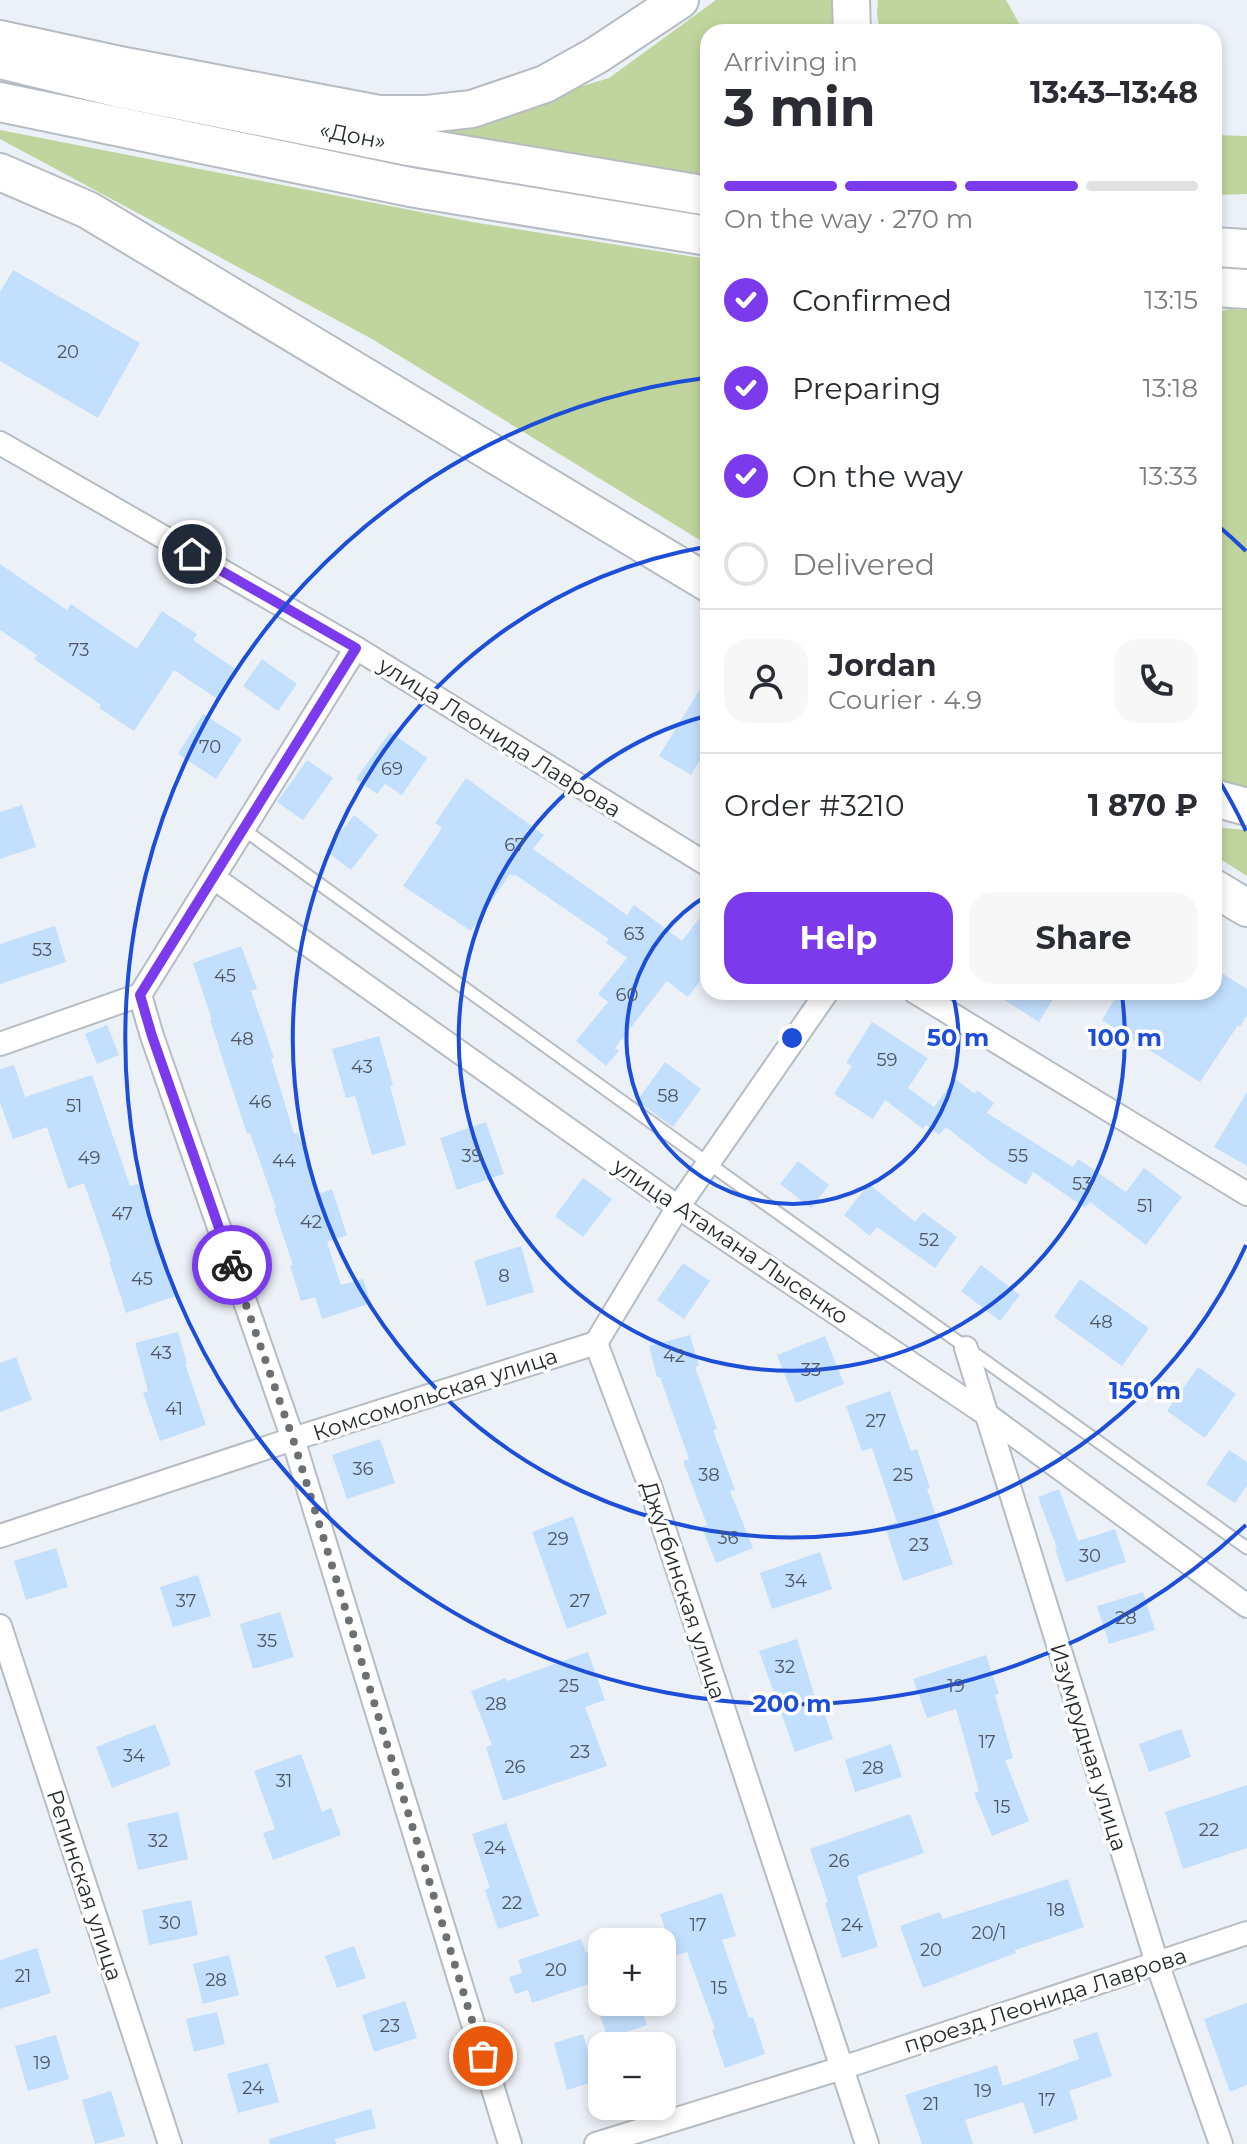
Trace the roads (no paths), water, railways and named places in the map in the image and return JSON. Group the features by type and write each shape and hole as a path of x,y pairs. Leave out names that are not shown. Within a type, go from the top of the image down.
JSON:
{"highway":[{"name":"«Дон»","path":"0,59 120,88 409,146 700,195"},
{"name":"«Дон»","path":"0,102 410,187 700,235"},
{"path":"1222,247 1247,249"},
{"path":"1222,287 1247,289"}],"main road":[{"path":"0,39 379,114 427,114 472,109 545,84 597,55 680,0"},
{"path":"851,0 852,24"},
{"path":"0,172 88,210 700,578"},
{"path":"1222,800 1247,807"},
{"path":"1222,893 1247,908"}],"street":[{"name":"улица Леонида Лаврова","path":"0,443 356,648 700,860"},
{"path":"0,1044 140,995 356,648"},
{"name":"улица Атамана Лысенко","path":"214,878 678,1207 986,1414 1247,1606"},
{"path":"140,995 293,1439 510,2144"},
{"path":"596,1343 678,1207 821,1000"},
{"path":"928,1000 1247,1194"},
{"name":"Комсомольская улица","path":"0,1536 596,1343"},
{"name":"Джугбинская улица","path":"596,1343 651,1489 867,2144"},
{"name":"Изумрудная улица","path":"966,1348 1157,1963 1221,2144"},
{"name":"Репинская улица","path":"0,1626 170,2144"},
{"name":"проезд Леонида Лаврова","path":"596,2144 842,2068 1247,1933"}],"lane":[{"path":"243,828 1247,1548"}]}
